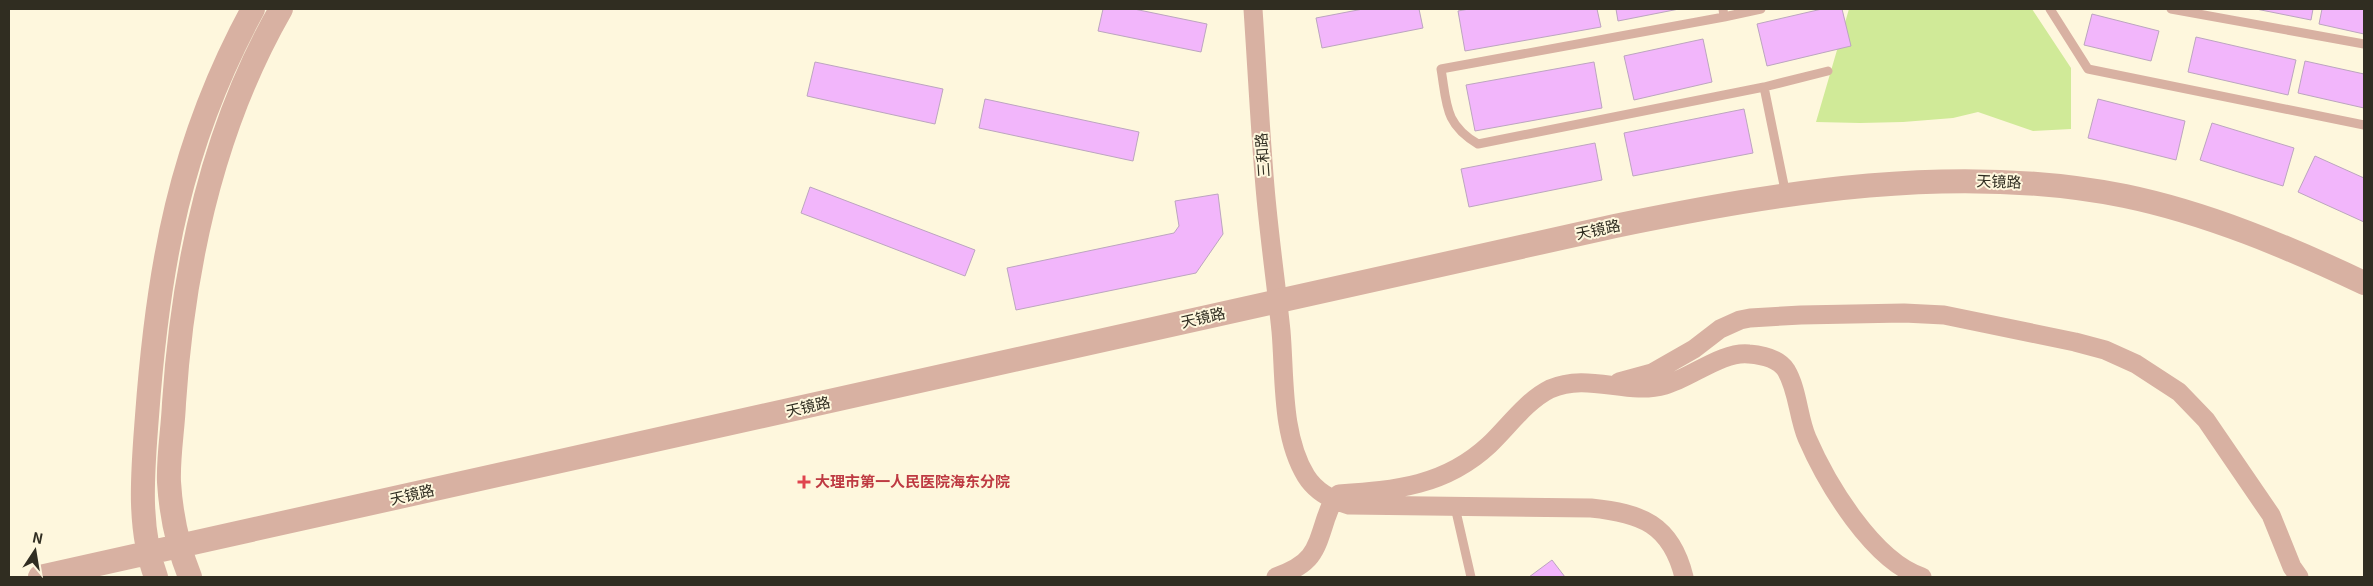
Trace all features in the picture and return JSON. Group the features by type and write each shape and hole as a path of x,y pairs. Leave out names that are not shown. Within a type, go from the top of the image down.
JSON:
{"street":[{"path":"156,577 147,554 143,474 152,352 164,259 176,205 201,122 216,84 253,9"},
{"path":"190,577 178,548 169,481 180,335 186,287 206,196 224,134 243,83 281,9"},
{"name":"三和路","path":"1253,9 1265,188 1278,302 1285,400 1291,439 1306,475 1318,491 1333,499"},
{"name":"天镜路","path":"40,577 178,548 1615,226 1786,195 1879,184 1929,181 2009,182 2075,188 2127,197 2209,220 2297,253 2364,283"},
{"path":"1610,385 1652,373 1694,349 1720,329 1740,320 1750,318 1885,313 1944,315 2105,350 2136,364 2179,392 2199,413 2242,470 2271,515 2292,567 2299,577"},
{"path":"1276,577 1302,566 1310,558 1321,535 1333,499 1339,494 1416,486 1452,472 1487,446 1533,402 1549,390 1573,383 1648,389 1658,387 1740,353 1776,360 1785,369 1791,382 1806,438 1852,520 1884,553 1914,574 1922,577"},
{"path":"1333,499 1348,505 1374,507 1592,508 1621,511 1643,518 1658,530 1672,546 1684,577"}],"lane":[{"path":"1761,9 1724,13 1441,69 1449,117 1465,136 1478,144 1764,87 1828,71"},
{"path":"2050,9 2088,69 2364,125"},
{"path":"2171,9 2364,44"},
{"path":"1764,87 1786,195"},
{"path":"1455,507 1471,577"}],"green space":[{"path":"1849,9 2032,9 2071,68 2071,129 2033,131 1978,112 1953,118 1903,122 1816,122"}],"building":[{"path":"1103,9 1134,9 1207,24 1201,52 1098,31"},
{"path":"1363,9 1419,9 1423,28 1322,48 1316,18"},
{"path":"1469,9 1597,9 1601,27 1465,51 1458,11"},
{"path":"1616,9 1679,9 1618,21"},
{"path":"1822,9 1842,9 1851,46 1767,66 1757,24"},
{"path":"2256,9 2313,9 2311,20"},
{"path":"2322,9 2364,9 2364,34 2319,24"},
{"path":"2092,14 2159,31 2151,61 2084,45"},
{"path":"2196,37 2296,60 2288,95 2188,72"},
{"path":"1703,39 1712,82 1634,100 1624,56"},
{"path":"2305,61 2364,74 2364,108 2298,93"},
{"path":"815,62 943,89 935,124 807,96"},
{"path":"1594,62 1602,108 1475,131 1466,85"},
{"path":"985,99 1139,132 1133,161 979,128"},
{"path":"2098,99 2185,121 2176,160 2088,138"},
{"path":"1744,109 1753,153 1633,176 1624,133"},
{"path":"2212,123 2294,148 2283,186 2200,160"},
{"path":"1595,143 1602,180 1469,207 1461,169"},
{"path":"2315,156 2364,178 2364,222 2298,192"},
{"path":"810,187 975,250 965,276 801,213"},
{"path":"1218,194 1223,234 1196,273 1016,310 1007,268 1174,233 1179,226 1175,201"},
{"path":"1552,560 1565,577 1529,577"}],"place":[{"name":"大理市第一人民医院海东分院","path":"804,482"}]}
